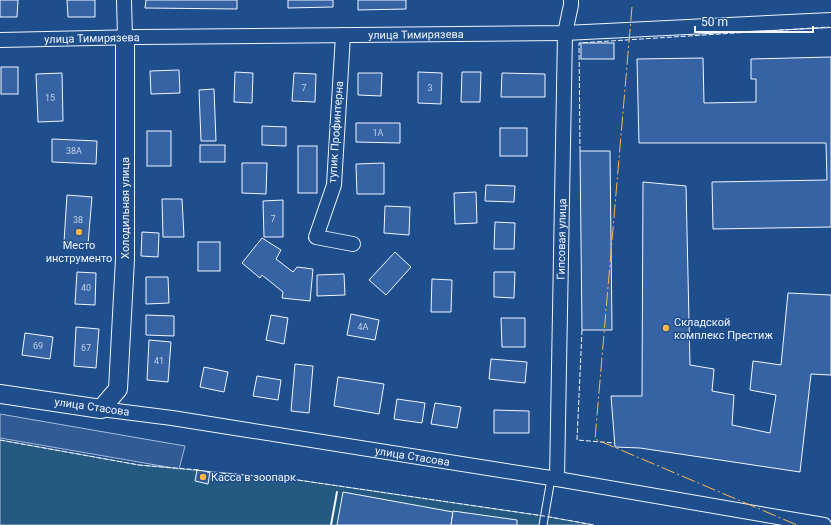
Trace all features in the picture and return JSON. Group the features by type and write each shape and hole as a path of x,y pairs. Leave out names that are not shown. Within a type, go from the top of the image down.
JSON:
{"street":[{"name":"Холодильная улица","path":"101,409 118,389 125,260 124,0"},
{"name":"Гипсовая улица","path":"554,479 565,33 571,0"},
{"name":"улица Тимирязева","path":"0,40 125,37 565,33 831,20"},
{"name":"тупик Профинтерна","path":"343,35 334,185 316,237 353,244"},
{"name":"улица Стасова","path":"0,394 201,423 554,479 824,525"}],"lane":[{"path":"542,525 554,479"}],"shaded area":[{"path":"0,414 185,446 179,469 0,438"},
{"path":"0,440 139,465 291,479 544,516 594,525 0,525"}],"building":[{"path":"0,0 18,0 17,17 0,17"},
{"path":"67,0 95,0 95,17 68,17"},
{"path":"146,0 237,0 237,9 145,8"},
{"path":"288,0 333,0 333,7 288,8"},
{"path":"358,0 406,0 406,9 358,10"},
{"path":"581,43 614,43 614,59 581,59"},
{"path":"831,57 831,227 713,229 712,182 827,180 826,143 639,143 637,59 703,58 704,103 756,102 756,79 751,79 751,59"},
{"path":"1,67 18,67 18,94 1,94"},
{"path":"179,70 180,93 151,94 150,71"},
{"path":"235,72 253,73 252,103 234,102"},
{"path":"418,72 442,73 441,104 418,103"},
{"path":"462,72 481,72 480,102 461,102"},
{"path":"62,73 63,121 38,122 36,74"},
{"path":"294,73 316,74 315,102 292,101"},
{"path":"358,73 382,73 381,96 358,95"},
{"path":"502,73 545,74 545,97 501,97"},
{"path":"214,89 216,141 201,141 199,90"},
{"path":"356,123 400,123 400,143 356,142"},
{"path":"262,126 286,127 286,146 262,145"},
{"path":"500,128 527,128 527,156 500,156"},
{"path":"147,131 171,131 171,166 147,166"},
{"path":"52,139 97,141 96,164 52,162"},
{"path":"200,145 225,145 225,162 200,162"},
{"path":"298,146 317,146 317,193 298,193"},
{"path":"580,151 610,151 612,330 582,330"},
{"path":"242,163 267,163 266,194 242,193"},
{"path":"384,163 384,194 357,194 356,164"},
{"name":"Складской комплекс Престиж","path":"643,182 686,186 690,365 714,369 712,391 734,395 732,425 770,433 776,395 750,390 753,361 781,365 788,293 831,295 831,375 811,374 800,472 640,448 615,447 611,396 642,396"},
{"path":"486,185 515,186 514,202 485,201"},
{"path":"476,192 477,223 455,224 454,193"},
{"path":"67,195 92,197 88,244 64,242"},
{"path":"162,199 182,199 184,237 163,237"},
{"path":"283,200 283,237 264,237 263,201"},
{"path":"385,206 410,207 409,235 384,233"},
{"path":"495,222 515,223 514,249 494,249"},
{"path":"142,232 159,233 158,257 141,256"},
{"path":"262,238 281,250 276,259 293,272 297,267 313,269 310,301 282,298 283,292 262,275 260,278 242,263"},
{"path":"198,242 220,242 220,271 198,271"},
{"path":"395,252 411,267 386,295 369,280"},
{"path":"77,272 96,273 95,305 75,304"},
{"path":"494,272 515,272 514,298 494,297"},
{"path":"344,274 345,295 317,296 317,275"},
{"path":"146,277 168,277 169,303 146,304"},
{"path":"432,279 452,280 451,312 431,312"},
{"path":"351,314 379,320 375,340 347,335"},
{"path":"146,315 174,316 174,336 146,335"},
{"path":"271,315 288,318 284,344 266,340"},
{"path":"501,318 525,318 525,347 502,347"},
{"path":"76,327 99,329 96,368 74,366"},
{"path":"25,333 53,337 50,359 22,355"},
{"path":"149,340 171,342 168,382 147,380"},
{"path":"491,359 527,362 525,383 489,379"},
{"path":"295,364 313,366 309,413 291,411"},
{"path":"204,367 228,372 224,392 200,387"},
{"path":"257,376 281,380 278,400 253,396"},
{"path":"338,377 384,384 379,414 334,406"},
{"path":"397,399 425,403 422,423 394,419"},
{"path":"435,403 461,407 457,428 431,424"},
{"path":"494,410 529,411 529,433 494,433"},
{"name":"Касса в зоопарк","path":"197,470 210,472 208,484 195,481"},
{"path":"343,492 453,512 451,525 337,525"},
{"path":"453,511 517,520 517,525 451,525"}],"fence":[{"path":"580,151 579,43 829,27"},
{"path":"582,330 577,440 614,443"},
{"path":"0,440 139,465 200,470"},
{"path":"207,472 291,479 544,516 594,525"}],"wall":[{"path":"331,525 337,492"}],"power":[{"path":"632,7 595,439 797,525"}],"place":[{"name":"Место инструменто","path":"79,232"},
{"name":"Складской комплекс Престиж","path":"666,328"},
{"name":"Касса в зоопарк","path":"203,477"}]}
